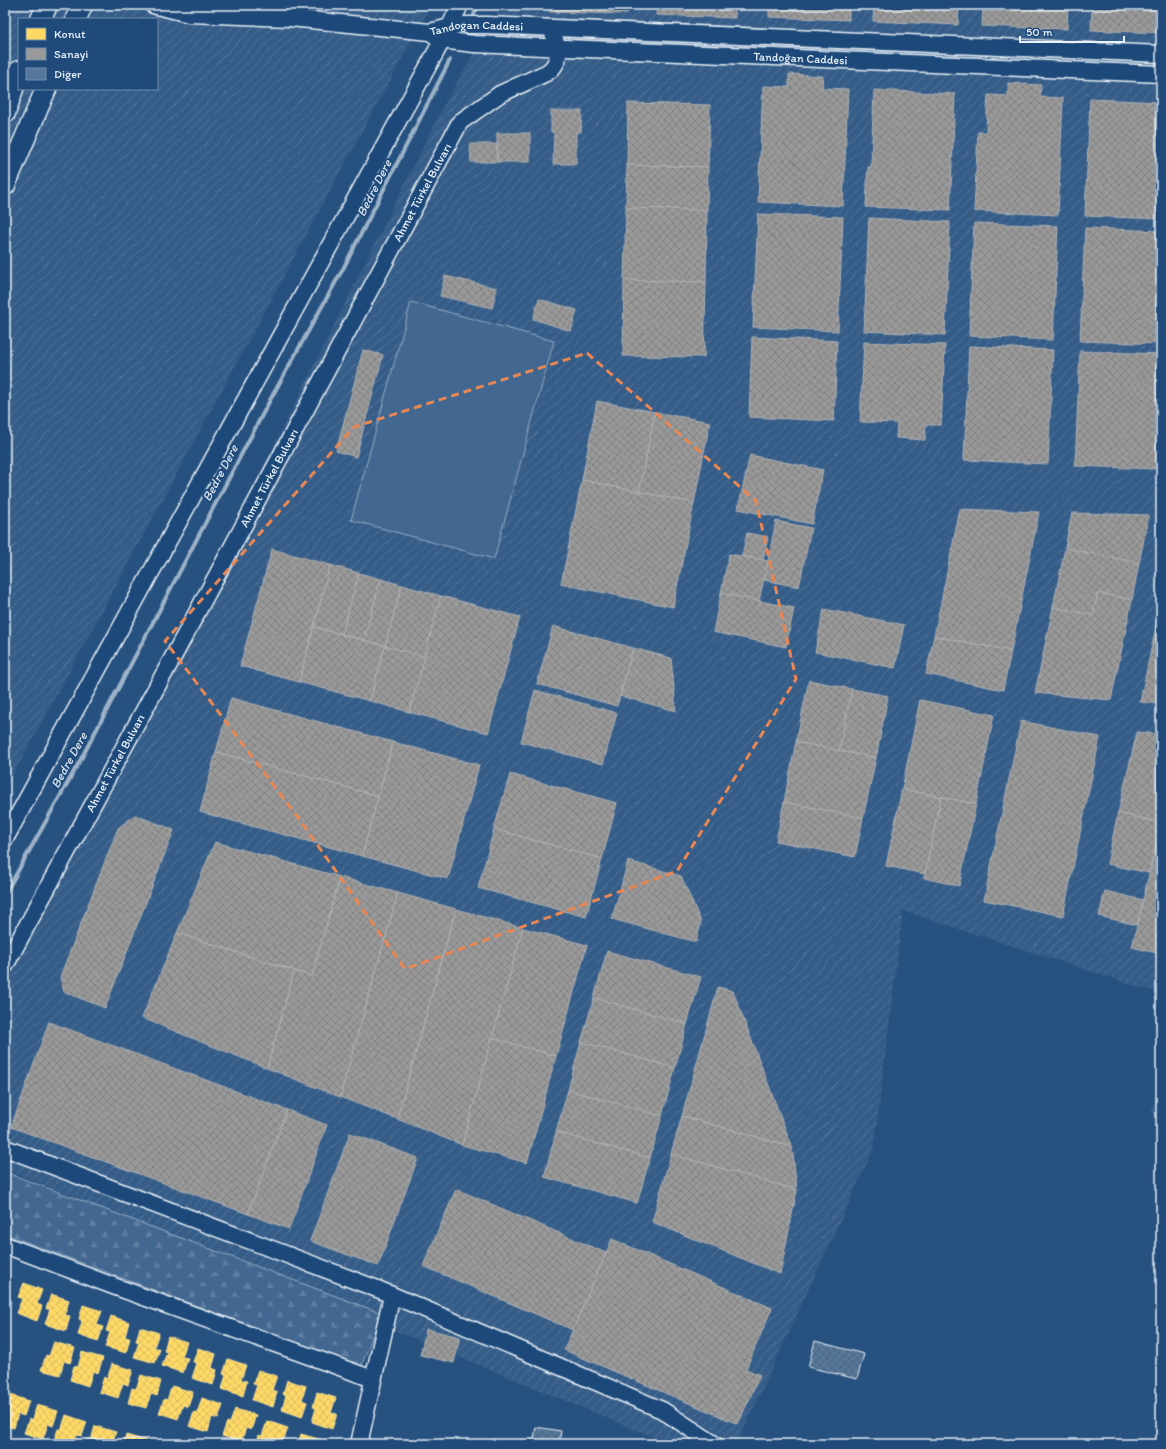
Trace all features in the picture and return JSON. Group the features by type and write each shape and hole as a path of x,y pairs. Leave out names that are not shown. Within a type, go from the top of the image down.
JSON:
{"main road":[{"path":"41,18 47,5"},
{"path":"76,18 82,5"},
{"path":"5,113 18,74"},
{"path":"5,185 46,90"}],"street":[{"path":"153,5 188,14 290,18 440,33"},
{"path":"5,839 440,33 460,5"},
{"name":"Tandoğan Caddesi","path":"440,33 458,25 487,25 1161,54"},
{"path":"551,28 558,48"},
{"name":"Tandoğan Caddesi","path":"440,33 474,44 1161,74"},
{"name":"Ahmet Türkel Bulvarı","path":"5,966 172,659 460,122 500,94 553,69 556,64 558,48"},
{"path":"5,1148 392,1295 662,1410 714,1444"},
{"path":"5,1246 373,1379"},
{"path":"359,1444 392,1295"}],"highlighted area":[{"path":"587,353 756,501 796,679 677,871 405,969 299,819 165,641 354,427"}],"shaded area":[{"path":"5,5 431,5 5,790"},
{"path":"502,5 1161,5 1161,994 903,911 874,1148 737,1444 670,1444 5,1169 5,985 445,103"},
{"path":"1161,1079 1161,1116 1151,1113"}],"green space":[{"path":"567,36 730,43 730,48 567,41"},
{"path":"762,43 956,52 956,57 761,48"},
{"path":"981,52 1161,60 1161,66 980,58"},
{"path":"411,302 554,341 494,559 351,520"},
{"path":"5,1172 381,1313 361,1368 5,1234"}],"building: Konut":[{"path":"24,1283 42,1290 37,1304 42,1306 37,1321 16,1313 22,1299 18,1297"},
{"path":"51,1294 69,1300 65,1315 70,1316 66,1331 45,1324 50,1309 46,1309"},
{"path":"83,1305 102,1311 97,1325 103,1327 98,1342 78,1335 82,1321 79,1319"},
{"path":"111,1316 129,1322 125,1337 130,1338 126,1353 105,1347 110,1332 106,1331"},
{"path":"140,1327 159,1333 154,1347 160,1349 155,1363 134,1357 139,1342 136,1341"},
{"path":"168,1336 187,1342 182,1357 188,1358 183,1373 162,1366 167,1352 164,1351"},
{"path":"54,1342 75,1348 70,1363 64,1361 60,1375 41,1370 46,1355 49,1356"},
{"path":"198,1348 216,1354 212,1368 217,1370 213,1385 192,1378 197,1363 193,1362"},
{"path":"82,1352 103,1358 98,1373 93,1371 88,1386 70,1380 74,1366 78,1367"},
{"path":"228,1359 246,1365 241,1380 247,1381 243,1396 222,1389 226,1374 223,1374"},
{"path":"112,1364 133,1370 128,1385 123,1383 118,1398 99,1392 104,1377 107,1379"},
{"path":"258,1370 277,1376 272,1390 277,1392 273,1407 252,1400 257,1385 253,1384"},
{"path":"141,1375 161,1381 157,1396 151,1394 146,1408 128,1403 132,1388 136,1389"},
{"path":"287,1380 306,1386 302,1400 307,1402 302,1417 282,1410 286,1395 283,1394"},
{"path":"172,1386 193,1392 188,1407 183,1405 178,1419 159,1413 164,1399 167,1400"},
{"path":"317,1392 336,1398 331,1413 337,1414 332,1429 312,1422 316,1408 313,1407"},
{"path":"8,1394 29,1401 24,1416 18,1414 14,1428 5,1426 5,1403"},
{"path":"202,1398 223,1405 218,1419 212,1417 208,1432 189,1426 194,1412 197,1413"},
{"path":"37,1405 58,1411 53,1426 48,1424 43,1439 24,1433 29,1419 32,1420"},
{"path":"235,1409 256,1415 251,1430 246,1428 241,1442 222,1436 227,1422 230,1423"},
{"path":"66,1415 87,1422 82,1436 77,1435 74,1444 53,1443 58,1429 61,1430"},
{"path":"267,1421 288,1428 283,1442 277,1441 276,1444 256,1444 259,1435 262,1436"},
{"path":"95,1426 116,1432 112,1444 86,1444 87,1439 91,1440"},
{"path":"301,1434 322,1440 320,1444 298,1444"},
{"path":"126,1435 147,1441 146,1444 123,1444"}],"building: Sanayi":[{"path":"550,5 627,5 627,14 550,12"},
{"path":"657,5 735,5 735,18 656,15"},
{"path":"769,5 849,5 849,20 769,17"},
{"path":"874,5 959,5 958,25 873,21"},
{"path":"983,5 1068,5 1067,29 982,26"},
{"path":"1092,5 1161,5 1161,33 1091,30"},
{"path":"789,74 823,76 822,88 848,89 843,206 758,202 763,86 789,87"},
{"path":"1008,83 1041,85 1040,97 1063,98 1058,215 974,211 978,132 986,132 988,95 1008,96"},
{"path":"874,90 955,94 950,210 866,207 868,167 871,167"},
{"path":"1090,99 1161,102 1161,219 1085,216"},
{"path":"628,103 710,105 708,167 627,165"},
{"path":"551,111 582,111 581,132 576,132 576,164 553,164 554,132 551,132"},
{"path":"497,133 530,133 530,162 497,162"},
{"path":"470,144 497,144 497,162 471,162"},
{"path":"627,165 708,167 707,210 626,208"},
{"path":"626,208 707,210 706,282 624,280"},
{"path":"758,214 843,217 838,331 753,327"},
{"path":"869,218 950,222 945,335 864,331"},
{"path":"974,223 1058,226 1053,340 969,336"},
{"path":"1085,228 1161,231 1161,344 1080,341"},
{"path":"445,276 497,288 492,308 440,296"},
{"path":"624,280 706,282 704,357 623,356"},
{"path":"539,299 577,310 571,331 533,319"},
{"path":"752,337 837,341 834,421 749,417"},
{"path":"864,342 945,345 941,425 926,425 925,440 896,438 897,423 860,422"},
{"path":"969,346 1053,350 1048,464 964,460"},
{"path":"363,350 383,355 356,457 336,451"},
{"path":"1080,351 1160,354 1156,469 1075,466"},
{"path":"597,401 655,412 639,492 582,480"},
{"path":"655,412 710,422 694,503 639,492"},
{"path":"750,455 823,470 812,524 738,509"},
{"path":"582,480 694,503 673,607 561,584"},
{"path":"960,509 1039,512 1011,651 934,636"},
{"path":"1072,513 1149,515 1139,563 1065,548"},
{"path":"776,521 811,528 799,587 764,580"},
{"path":"747,533 768,537 763,560 742,556"},
{"path":"1065,548 1139,563 1132,600 1098,593 1093,615 1053,607"},
{"path":"272,549 330,565 299,682 240,666"},
{"path":"729,554 768,561 759,601 721,593"},
{"path":"330,565 359,573 342,634 314,627"},
{"path":"359,573 381,579 364,640 342,634"},
{"path":"381,579 402,585 385,646 364,640"},
{"path":"402,585 441,596 425,657 385,646"},
{"path":"721,593 794,608 786,647 713,632"},
{"path":"1098,593 1132,600 1111,700 1035,693 1053,607 1093,615"},
{"path":"441,596 520,617 488,733 409,712"},
{"path":"824,609 904,625 895,668 815,652"},
{"path":"1158,617 1161,617 1161,704 1140,702"},
{"path":"553,626 633,648 617,706 537,684"},
{"path":"314,627 385,646 370,701 299,682"},
{"path":"934,636 1011,651 1003,690 926,674"},
{"path":"385,646 425,657 409,712 370,701"},
{"path":"633,648 671,658 676,711 620,696"},
{"path":"809,680 852,689 839,751 796,742"},
{"path":"852,689 888,696 876,758 839,751"},
{"path":"535,690 617,713 603,764 521,742"},
{"path":"231,698 393,742 378,796 216,752"},
{"path":"920,700 994,715 976,804 902,789"},
{"path":"1021,721 1100,737 1063,916 984,900"},
{"path":"1137,732 1161,734 1161,823 1118,813"},
{"path":"393,742 479,765 448,879 362,856"},
{"path":"796,742 876,758 863,818 784,802"},
{"path":"216,752 378,796 362,856 200,812"},
{"path":"510,774 617,803 602,859 494,829"},
{"path":"902,789 941,797 925,874 886,866"},
{"path":"941,797 976,804 959,886 924,878"},
{"path":"784,802 863,818 855,857 776,841"},
{"path":"1118,813 1161,823 1149,873 1107,864"},
{"path":"135,815 174,830 105,1008 64,992 60,977 118,828"},
{"path":"1161,823 1161,954 1132,947"},
{"path":"494,829 602,859 586,917 478,888"},
{"path":"215,842 340,877 312,976 177,933"},
{"path":"628,861 681,876 701,922 696,942 612,919"},
{"path":"340,877 398,893 340,1097 267,1068 294,971 312,976"},
{"path":"1105,891 1143,900 1137,925 1099,916"},
{"path":"398,893 456,909 397,1119 340,1097"},
{"path":"456,909 523,928 462,1145 397,1119"},
{"path":"523,928 587,945 556,1056 492,1038"},
{"path":"177,933 294,971 267,1068 142,1018"},
{"path":"607,951 701,977 687,1024 594,998"},
{"path":"718,987 733,991 792,1147 682,1116"},
{"path":"594,998 687,1024 675,1068 581,1042"},
{"path":"49,1022 287,1110 248,1214 11,1127"},
{"path":"492,1038 556,1056 527,1163 462,1145"},
{"path":"581,1042 675,1068 662,1116 568,1090"},
{"path":"568,1090 662,1116 650,1158 556,1132"},
{"path":"287,1110 327,1125 289,1229 248,1214"},
{"path":"682,1116 792,1147 797,1190 671,1154"},
{"path":"556,1132 650,1158 637,1203 544,1177"},
{"path":"350,1133 418,1158 378,1266 310,1241"},
{"path":"671,1154 797,1190 780,1274 652,1222"},
{"path":"456,1189 606,1253 573,1330 423,1266"},
{"path":"612,1239 772,1308 746,1369 760,1375 738,1424 564,1350"},
{"path":"426,1329 460,1337 454,1363 420,1355"}],"building: Diğer":[{"path":"815,1341 864,1354 857,1379 808,1367"},
{"path":"536,1427 561,1431 559,1444 533,1444"}],"waterway":[{"name":"Bedre Dere","path":"474,14 479,5"},
{"name":"Bedre Dere","path":"5,894 81,759 270,400 344,267 450,60"}]}
